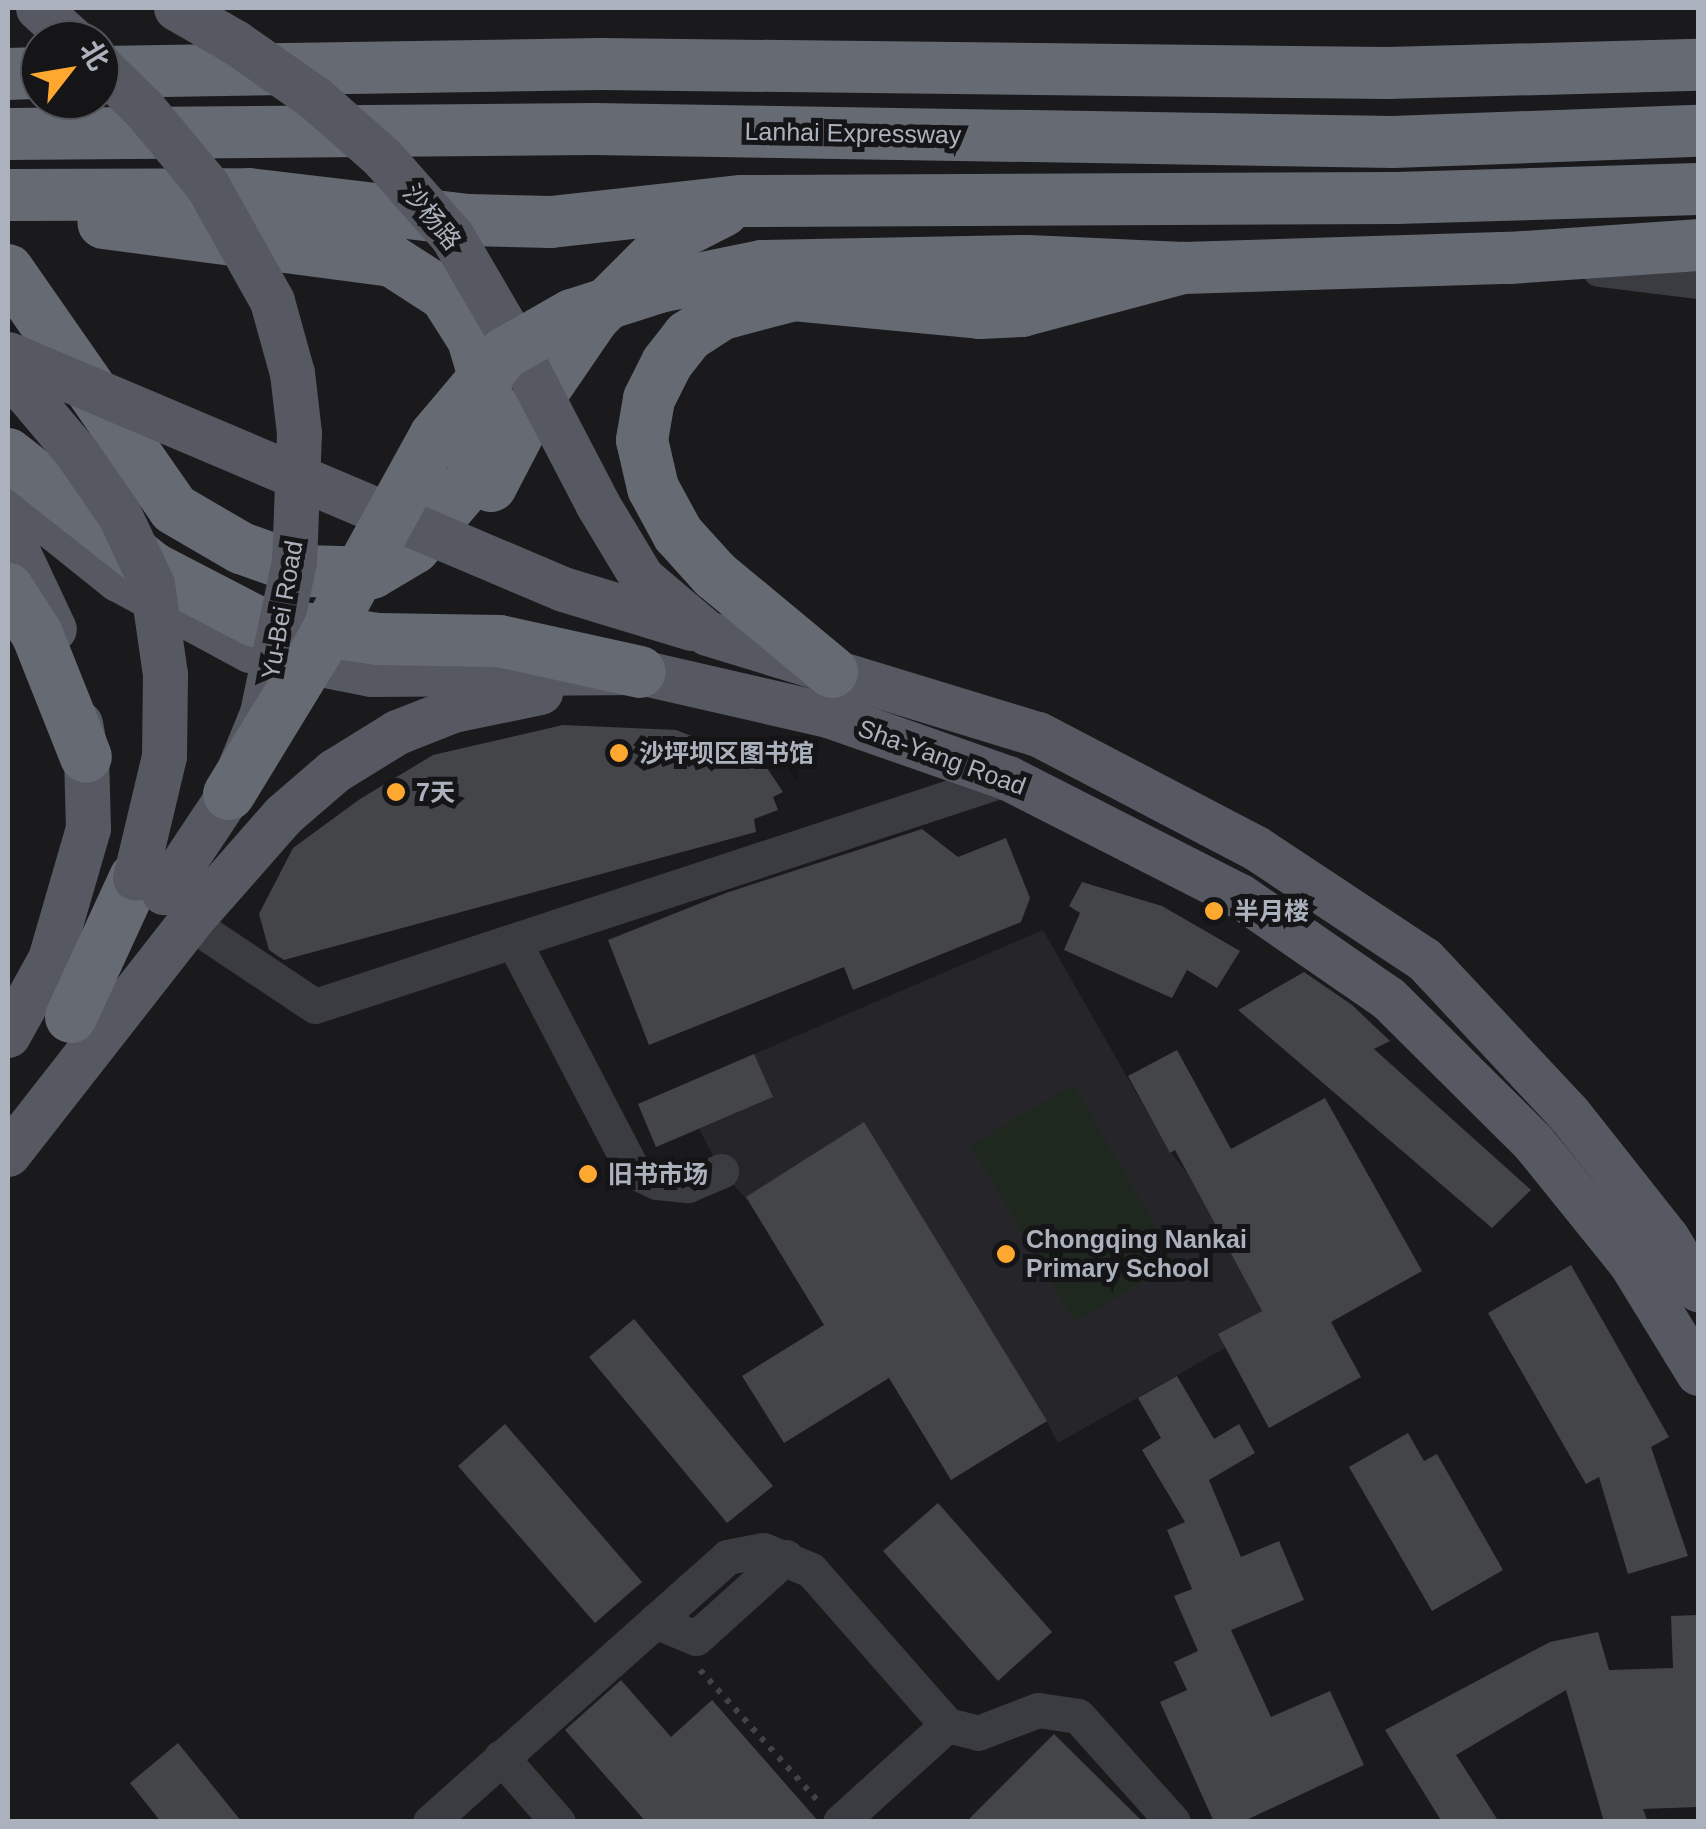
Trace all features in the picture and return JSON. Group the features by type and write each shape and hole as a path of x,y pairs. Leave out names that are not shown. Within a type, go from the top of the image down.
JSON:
{"highway":[{"path":"120,69 601,64 1387,73 1698,65"},
{"name":"Lanhai Expressway","path":"8,134 594,129 1393,142 1698,131"},
{"path":"8,195 249,194 468,220 552,222 742,201 1396,198 1698,190"},
{"path":"8,318 165,515 238,579 311,604 392,596 458,551 531,409 607,304 676,235 742,201"},
{"path":"8,211 392,261 445,295 473,339 486,383 488,431 470,482 414,548 372,573 306,572 165,515 8,270"},
{"path":"229,794 317,650 436,436 505,352 572,316 660,286 762,266 1028,260 1183,268 1509,258 1698,245"},
{"path":"832,672 716,575 678,534 653,488 642,440 650,399 667,363 688,336 722,314 794,294 980,313 1022,311 1183,268"},
{"path":"8,454 154,568 255,622 378,638 499,641 640,672"},
{"path":"8,590 37,634 86,756"},
{"path":"70,1017 163,897"}],"main road":[{"name":"沙杨路","path":"176,8 235,42 315,98 382,157 452,236 507,330 598,505"},
{"name":"Yu-Bei Road","path":"120,87 144,109 207,185 272,301 292,373 299,433 294,562 262,713 229,794 163,897"},
{"path":"8,354 563,589 708,633"},
{"path":"8,378 76,452 119,514 152,584 166,674 163,897"},
{"name":"Sha-Yang Road","path":"8,491 118,579 250,650 371,674 640,672 828,715 1008,778 1240,896 1388,998 1533,1142 1630,1262 1698,1373"},
{"name":"Sha-Yang Road","path":"598,505 642,578 708,633 1038,734 1256,848 1424,959 1570,1114 1667,1238 1698,1289"},
{"path":"8,531 52,625 71,680 86,756 88,828 72,894 50,959 8,1035"},
{"path":"8,1154 163,897 283,814 334,771 397,732 453,710 640,672"},
{"path":"8,1144 70,1017"}],"street":[{"path":"1509,258 1698,281"},
{"path":"163,897 315,1006 1008,778"},
{"path":"514,942 634,1172 657,1182 688,1185 721,1171"},
{"path":"430,1822 727,1556 763,1550 811,1570 947,1724 978,1733 1038,1710 1078,1716 1174,1822"},
{"path":"832,1814 947,1724"},
{"path":"501,1757 558,1822"}],"path":[{"path":"655,1621 832,1814"}],"shaded area":[{"name":"Chongqing Nankai Primary School","path":"1043,930 1170,1152 1187,1173 1262,1311 1219,1334 1225,1348 1058,1443 1047,1422 850,1314 721,1171 699,1129 656,1147 638,1104"},
{"path":"1073,1085 1177,1262 1075,1322 971,1145"}],"building":[{"path":"563,725 676,730 765,765 783,792 773,797 778,810 754,819 756,832 284,960 269,950 259,914 293,848 360,799 433,755"},
{"path":"922,829 958,857 1006,838 1030,898 1021,922 853,990 844,967 649,1045 608,940 726,893"},
{"path":"1082,882 1162,906 1240,951 1217,988 1187,970 1172,998 1064,950 1080,913 1069,906"},
{"path":"1304,972 1352,1005 1390,1041 1374,1049 1531,1190 1492,1228 1238,1010"},
{"path":"1177,1050 1231,1149 1325,1098 1422,1271 1331,1322 1361,1377 1269,1428 1218,1334 1262,1311 1175,1150 1170,1153 1128,1076"},
{"path":"754,1054 773,1097 656,1147 638,1104"},
{"path":"864,1122 1047,1421 951,1480 889,1378 784,1443 742,1376 824,1325 746,1197"},
{"path":"1571,1265 1669,1437 1651,1447 1688,1556 1628,1574 1599,1477 1586,1484 1488,1313"},
{"path":"634,1319 773,1486 727,1523 589,1357"},
{"path":"1177,1376 1214,1439 1239,1424 1255,1453 1209,1480 1241,1557 1279,1541 1304,1600 1231,1630 1271,1717 1330,1691 1364,1765 1242,1822 1214,1822 1160,1702 1187,1690 1174,1662 1198,1651 1174,1596 1192,1589 1167,1530 1185,1522 1142,1450 1161,1438 1138,1398"},
{"path":"505,1424 642,1582 595,1623 458,1466"},
{"path":"1408,1433 1424,1461 1437,1454 1503,1570 1432,1611 1349,1467"},
{"path":"938,1503 1052,1632 998,1681 883,1551"},
{"path":"1698,1615 1698,1807 1643,1809 1648,1822 1604,1822 1566,1690 1456,1755 1499,1822 1442,1822 1385,1730 1550,1642 1598,1632 1609,1670 1673,1668 1671,1616"},
{"path":"621,1680 671,1737 712,1700 819,1822 646,1822 565,1730"},
{"path":"1054,1734 1143,1822 966,1822"},
{"path":"178,1743 242,1822 161,1822 130,1783"}],"place":[{"name":"沙坪坝区图书馆","path":"619,753"},
{"name":"7天","path":"396,792"},
{"name":"半月楼","path":"1214,911"},
{"name":"旧书市场","path":"588,1174"},
{"name":"Chongqing Nankai Primary School","path":"1006,1254"}]}
